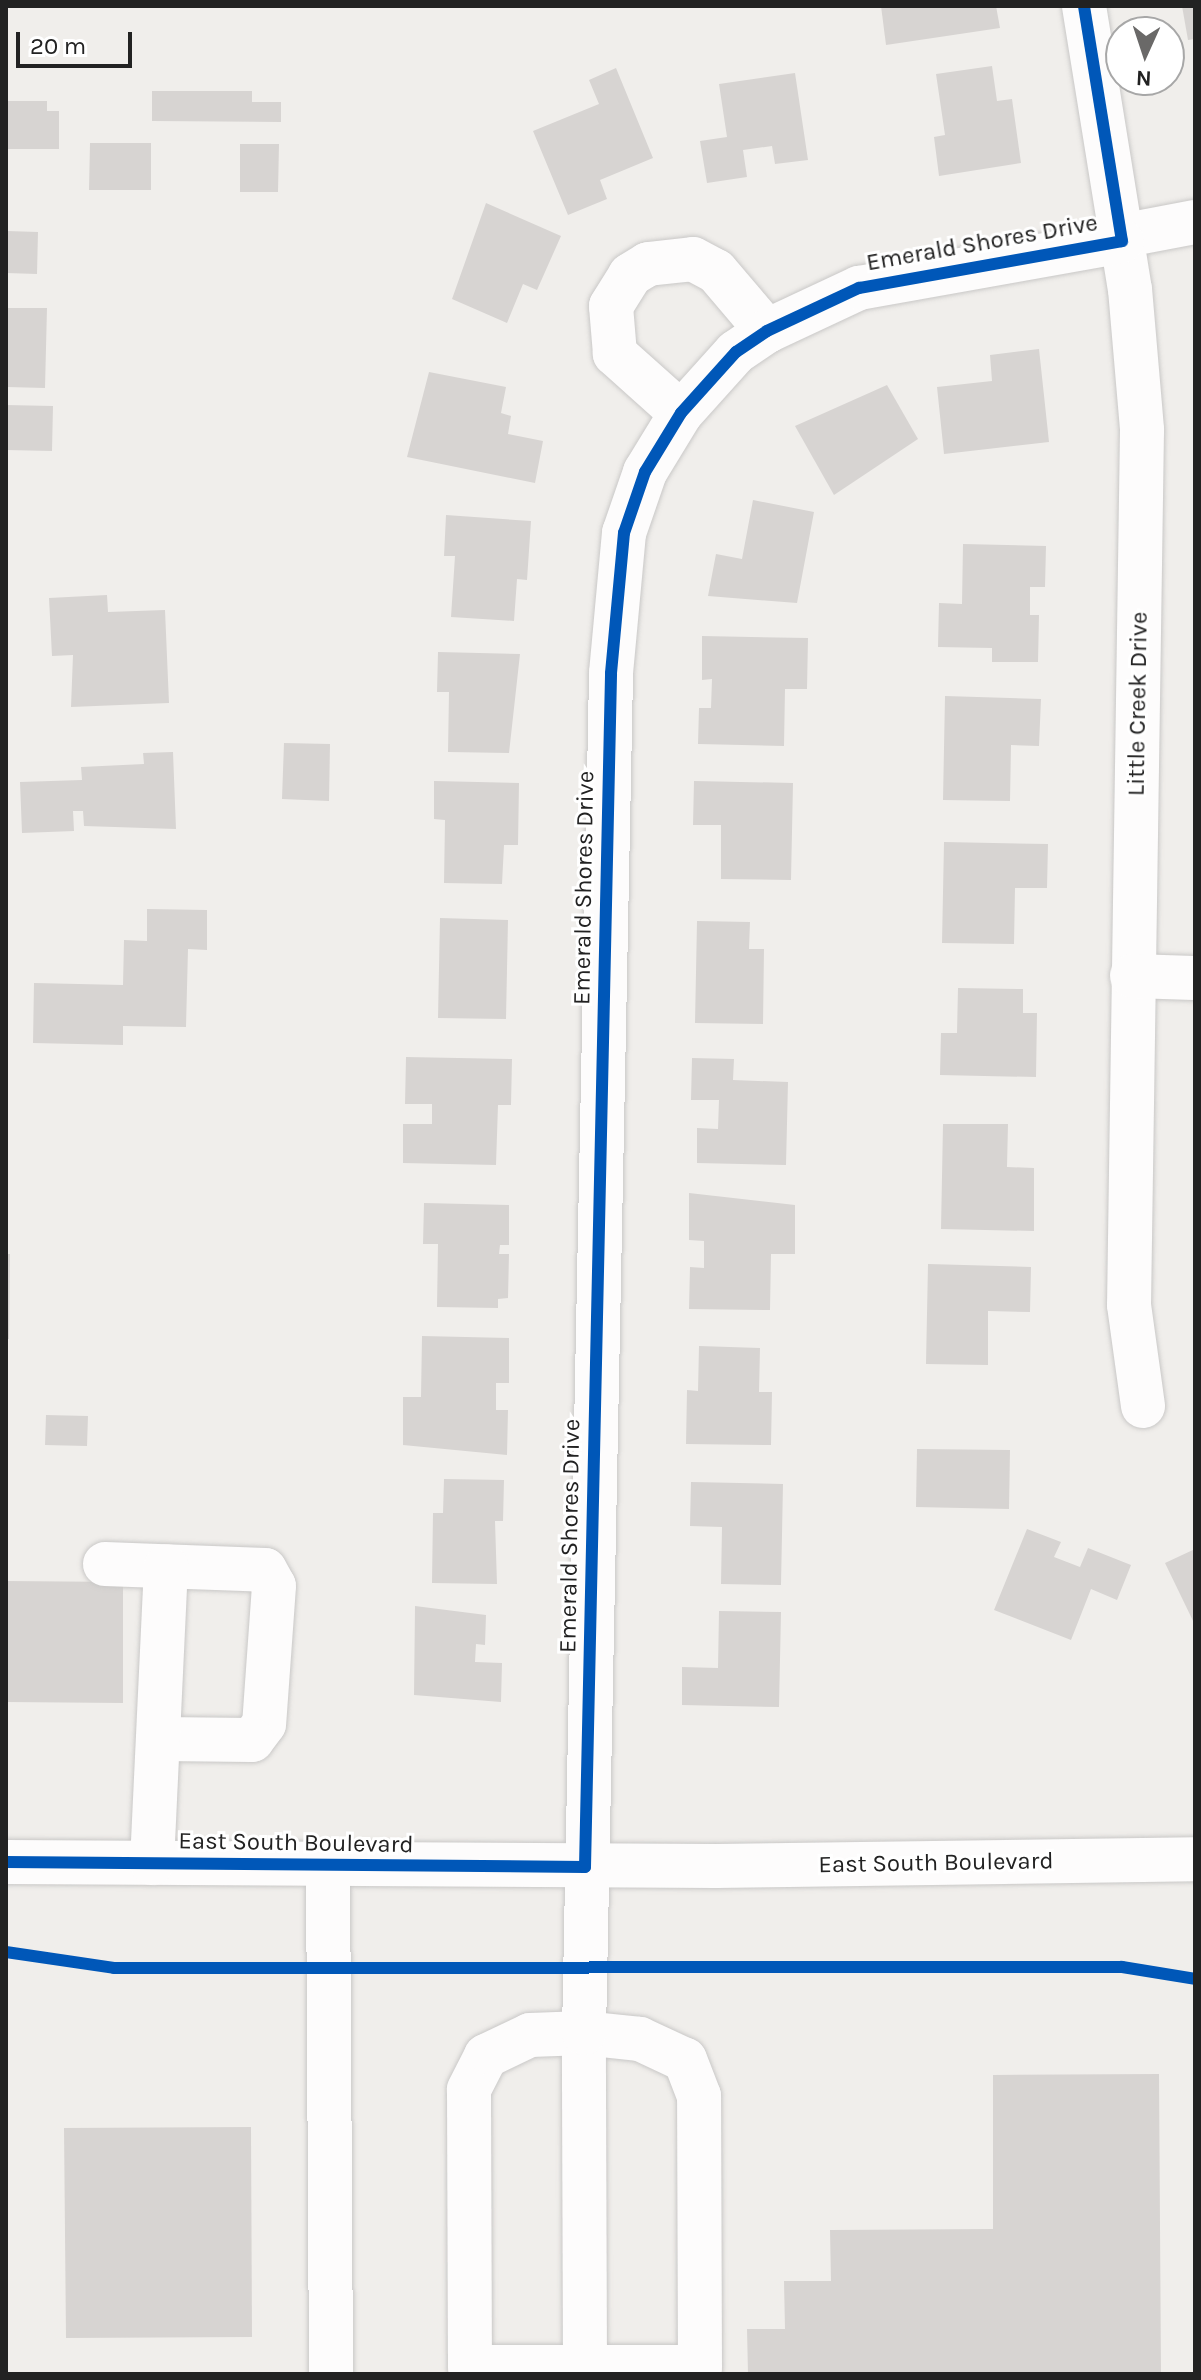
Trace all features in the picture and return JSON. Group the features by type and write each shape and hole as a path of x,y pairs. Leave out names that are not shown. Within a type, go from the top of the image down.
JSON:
{"street":[{"name":"Little Creek Drive","path":"1084,6 1138,358 1143,498 1132,976 1129,1305 1143,1406"},
{"name":"Emerald Shores Drive","path":"585,2367 585,1867 613,614 634,501 681,413 736,352 767,331 859,288 1195,222"},
{"path":"681,413 615,354 611,306 630,275 658,261 693,259 716,271 767,331"},
{"path":"1132,976 1195,978"},
{"path":"105,1564 265,1570 274,1586 264,1724 252,1740 161,1739"},
{"path":"152,1863 161,1739 166,1566"},
{"name":"East South Boulevard","path":"6,1862 585,1867 1195,1859"},
{"path":"328,1865 331,2374"},
{"path":"584,2033 640,2039 685,2060 699,2096 700,2367 456,2370 469,2090 486,2056 530,2035 584,2033"}],"building":[{"path":"881,6 996,6 1000,28 886,45"},
{"path":"1182,6 1195,6 1195,39 1188,40"},
{"path":"992,66 997,101 1012,99 1021,163 939,176 934,137 945,135 936,74"},
{"path":"616,68 653,158 600,180 607,199 568,215 533,131 599,104 589,80"},
{"path":"795,73 808,160 775,164 772,146 743,150 747,177 707,183 700,141 727,137 719,84"},
{"path":"152,91 252,91 252,102 281,102 281,122 152,121"},
{"path":"6,101 47,101 47,111 59,111 59,149 6,149"},
{"path":"90,143 151,143 151,190 89,190"},
{"path":"240,144 279,144 278,192 240,192"},
{"path":"486,203 561,236 537,290 523,284 507,323 452,299"},
{"path":"7,231 38,232 37,274 6,273"},
{"path":"6,308 47,308 45,388 7,387"},
{"path":"1039,349 1049,442 944,454 937,387 992,381 990,355"},
{"path":"429,372 506,387 501,413 511,416 508,434 543,441 535,483 407,457"},
{"path":"887,385 918,439 834,495 795,426"},
{"path":"6,405 53,406 52,451 6,450"},
{"path":"753,500 814,512 797,603 708,596 716,554 742,559"},
{"path":"446,515 531,521 527,580 517,579 514,621 451,617 455,556 444,556"},
{"path":"963,544 1046,546 1045,587 1030,587 1030,615 1039,615 1038,662 992,662 992,648 938,647 939,603 962,604"},
{"path":"107,595 108,612 165,610 169,703 71,707 73,655 52,656 49,598"},
{"path":"702,636 808,638 807,689 785,689 784,746 698,744 699,708 711,708 712,679 702,680"},
{"path":"438,652 520,654 509,753 448,752 449,692 437,692"},
{"path":"945,696 1041,699 1039,746 1011,745 1010,801 943,800"},
{"path":"284,743 330,744 329,801 282,799"},
{"path":"173,752 176,829 84,826 83,811 73,811 74,831 22,833 20,782 82,780 81,767 144,764 143,753"},
{"path":"434,781 519,783 518,845 504,845 502,884 444,883 445,820 434,819"},
{"path":"694,781 793,783 791,880 721,879 721,825 693,825"},
{"path":"944,842 1048,844 1047,888 1015,888 1014,944 942,943"},
{"path":"147,909 207,910 207,950 188,949 186,1027 123,1026 123,1045 33,1043 34,983 123,985 124,940 147,941"},
{"path":"440,918 508,920 506,1019 438,1018"},
{"path":"697,921 750,922 749,949 764,949 763,1024 695,1023"},
{"path":"958,988 1023,989 1023,1013 1037,1013 1036,1077 940,1075 941,1033 957,1033"},
{"path":"406,1057 512,1059 511,1105 498,1105 496,1165 403,1163 403,1124 432,1124 432,1104 405,1104"},
{"path":"692,1058 734,1059 733,1080 788,1082 786,1165 697,1163 697,1128 718,1129 719,1100 691,1100"},
{"path":"943,1124 1008,1124 1007,1167 1034,1168 1034,1231 941,1229"},
{"path":"689,1193 795,1205 795,1254 771,1254 770,1310 689,1309 690,1267 704,1268 704,1241 689,1240"},
{"path":"424,1203 509,1205 509,1245 500,1245 499,1254 509,1254 508,1298 498,1299 498,1308 437,1307 438,1244 423,1244"},
{"path":"6,1254 10,1254 9,1339 6,1339"},
{"path":"928,1264 1031,1267 1030,1312 988,1311 988,1365 926,1364"},
{"path":"422,1336 509,1338 509,1383 496,1383 496,1410 508,1410 507,1455 403,1445 403,1397 421,1397"},
{"path":"699,1346 760,1348 759,1392 772,1392 771,1445 686,1444 687,1390 698,1391"},
{"path":"46,1415 88,1416 87,1446 45,1445"},
{"path":"917,1449 1010,1450 1009,1509 916,1507"},
{"path":"444,1479 504,1480 503,1521 495,1521 497,1584 432,1583 433,1513 443,1513"},
{"path":"691,1482 783,1484 781,1585 721,1584 722,1527 690,1526"},
{"path":"1027,1529 1061,1542 1054,1557 1080,1567 1088,1548 1131,1565 1117,1600 1091,1589 1071,1640 994,1610"},
{"path":"1195,1549 1195,1625 1165,1563"},
{"path":"6,1581 123,1582 123,1703 6,1702"},
{"path":"415,1606 486,1615 485,1645 476,1644 475,1662 502,1663 501,1702 414,1695"},
{"path":"719,1611 781,1612 779,1707 682,1705 682,1667 718,1668"},
{"path":"1159,2074 1161,2374 748,2374 747,2329 785,2329 784,2281 831,2281 830,2230 993,2229 993,2075"},
{"path":"251,2127 252,2337 66,2338 64,2128"}],"cycle path":[{"path":"6,1862 585,1867 611,673 624,533 645,472 681,413 736,352 767,331 859,288 1122,241 1084,6"},
{"path":"6,1952 114,1968 1122,1967 1195,1979"}]}
